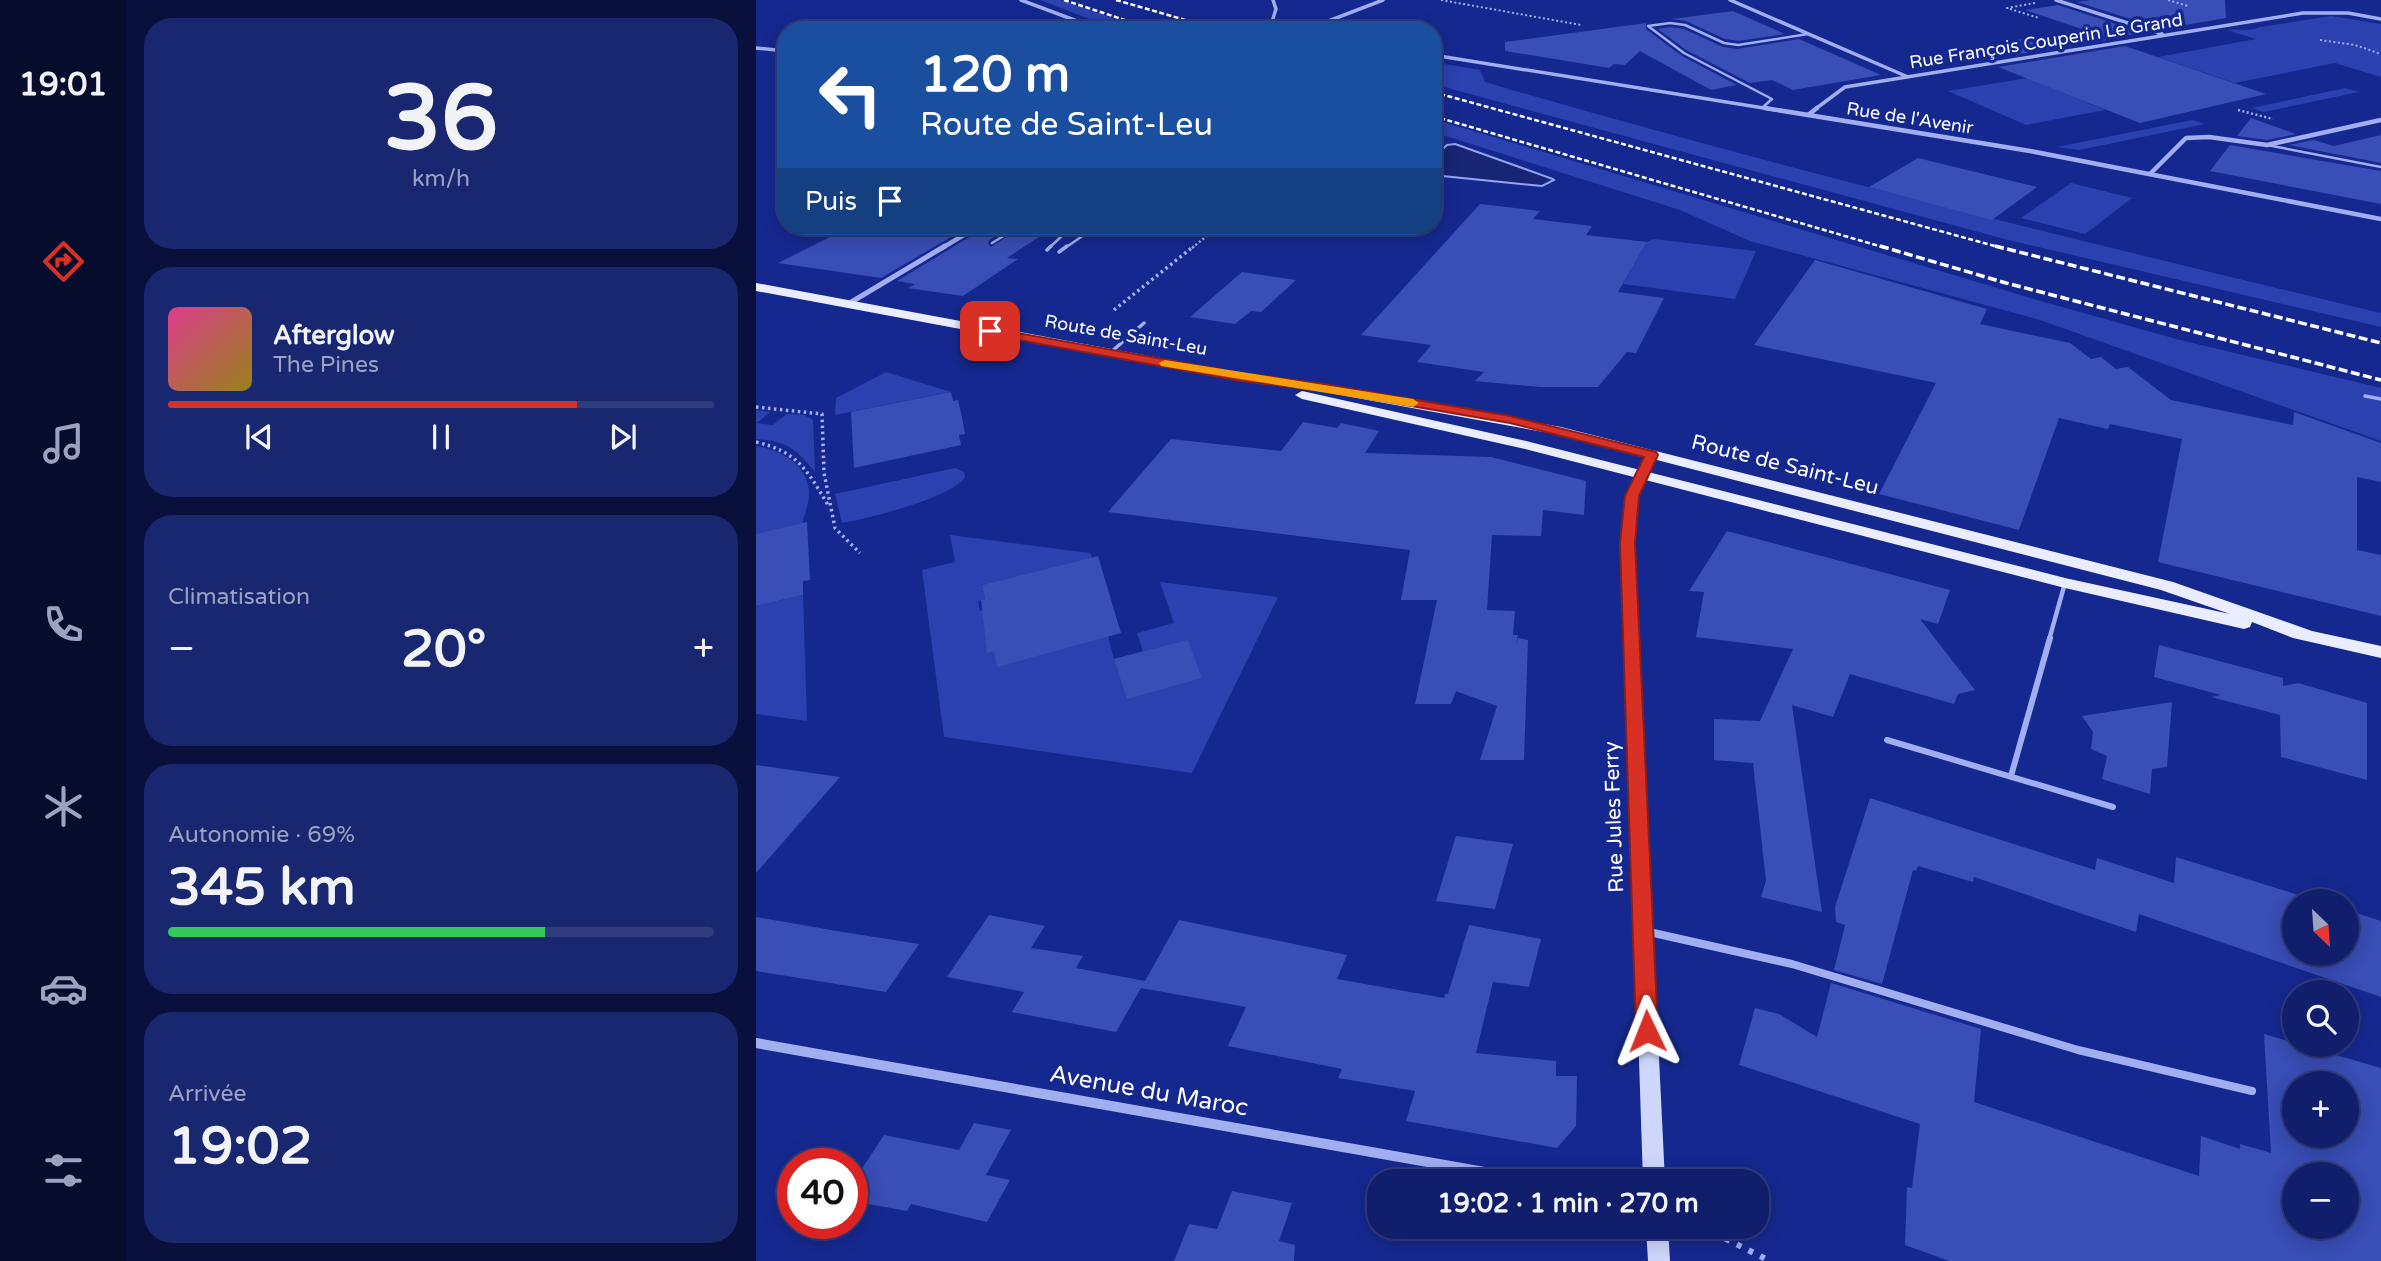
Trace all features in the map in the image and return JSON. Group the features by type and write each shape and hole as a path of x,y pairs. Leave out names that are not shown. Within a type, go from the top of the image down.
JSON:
{"main road":[{"name":"Route de Saint-Leu","path":"756,287 1241,377 1324,388 1510,420 2166,586 2308,636"},
{"name":"Route de Saint-Leu","path":"1241,377 1297,394 1513,442 2065,583 2381,652"}],"street":[{"path":"1021,0 1077,21"},
{"path":"1272,21 1276,9 1273,0"},
{"path":"1328,21 1383,0"},
{"path":"1730,0 1909,77"},
{"path":"2056,0 2166,36"},
{"name":"Rue François Couperin Le Grand","path":"1808,115 1845,87 2322,11 2381,19"},
{"path":"756,48 777,50"},
{"name":"Rue de l'Avenir","path":"1442,56 2151,173 2381,219"},
{"path":"2151,173 2186,138 2209,136 2267,145 2381,120"},
{"path":"848,304 964,235"},
{"name":"Rue Jules Ferry","path":"1651,455 1640,474 1630,505 1628,543 1653,1169"},
{"name":"Avenue du Maroc","path":"756,1044 1467,1169"},
{"path":"1657,1239 1658,1261"}],"lane":[{"path":"1762,108 1772,99 1684,53 1648,26 1670,23 1685,25 1724,43 1738,45 1808,34"},
{"path":"2267,145 2381,167"},
{"path":"992,243 1005,235"},
{"path":"1047,250 1063,235"},
{"path":"1059,252 1084,235"},
{"path":"1110,353 1143,323"},
{"path":"2365,396 2381,399"},
{"path":"2011,776 2065,583"},
{"path":"1887,740 2113,807"},
{"path":"1643,930 1792,964 2077,1050 2252,1091"}],"path":[{"path":"1441,0 1581,25"},
{"path":"2368,45 2355,46 2381,54"},
{"path":"2238,110 2278,121"},
{"path":"1114,310 1208,235"},
{"path":"756,407 821,414 824,473 835,528 860,553"},
{"path":"756,442 779,447 796,456 831,509"},
{"path":"1726,1239 1770,1261"}],"shaded area":[{"path":"1040,0 1060,0 1122,21 1095,21"},
{"path":"2331,16 2381,24 2381,77 2335,63 2235,83 2158,57 2256,39 2227,30 2252,29"},
{"path":"1442,64 1480,70 1485,82 1708,145 2381,313 2381,327 2008,240 1442,86"},
{"path":"2034,77 2105,110 2026,125 1948,91"},
{"path":"2345,88 2359,92 2264,112 2252,108"},
{"path":"2192,120 2205,124 2079,150 2057,147"},
{"path":"1442,122 2037,300 2180,340 2381,388 2381,441 2040,320 1750,241 1680,210 1442,135"},
{"path":"1455,144 1554,180 1542,186 1442,176 1442,150 1447,145"},
{"path":"2071,183 2132,198 2085,234 2021,218"},
{"path":"1653,239 1756,251 1735,299 1623,284 1647,242"},
{"path":"886,372 951,392 835,415 836,398"},
{"path":"756,410 770,412 757,423 773,425 787,414 804,415 813,420 815,472 802,457 784,444 756,439"},
{"path":"756,446 783,455 803,472 809,494 802,524 756,534"},
{"path":"955,468 964,472 965,477 958,485 945,492 889,512 842,523 835,494"},
{"path":"950,535 1090,553 1092,558 982,585 985,599 978,601 980,611 986,609 994,651 1108,636 1114,659 1143,651 1137,633 1174,623 1160,582 1278,597 1192,773 944,737 922,570 955,562"},
{"path":"803,595 807,721 756,714 756,606"}],"building":[{"path":"2225,0 2226,18 2162,29 2077,2"},
{"path":"2058,5 2143,33 2108,38 2025,10"},
{"path":"1733,11 1785,34 1738,41 1725,39 1686,21 1672,19"},
{"path":"1646,23 1646,29 1682,56 1737,85 1711,90 1640,51 1625,65 1614,64 1609,68 1505,51 1505,42"},
{"path":"1658,29 1684,29 1723,47 1737,49 1799,39 1881,75 1793,90 1772,80 1750,83 1686,50"},
{"path":"2078,30 2107,40 1982,60 1956,50"},
{"path":"2125,46 2266,94 2140,123 1998,67"},
{"path":"2251,118 2296,134 2267,140 2237,136"},
{"path":"2381,135 2381,163 2289,145 2314,140 2334,146"},
{"path":"2230,145 2381,171 2381,204 2210,171"},
{"path":"1918,158 2037,187 1992,220 1869,187"},
{"path":"1480,204 1540,211 1533,219 1592,226 1586,235 1647,242 1618,292 1664,298 1636,353 1627,352 1598,387 1540,387 1475,381 1484,372 1417,362 1431,345 1361,335"},
{"path":"834,235 955,235 881,278 778,263"},
{"path":"973,235 998,235 989,240 991,247 1010,235 1042,235 1007,258 1018,259 963,296 908,288 915,284 897,281"},
{"path":"1815,260 1987,309 1980,324 2070,343 2091,359 2101,357 2116,369 2128,367 2171,400 2293,425 2294,412 2381,443 2381,482 2357,477 2357,550 2381,555 2381,616 2158,562 2182,439 2110,424 2108,429 2059,418 2019,530 1879,494 1936,383 1754,345"},
{"path":"1242,272 1296,280 1261,312 1251,311 1235,324 1190,317"},
{"path":"951,392 953,401 958,400 962,417 965,434 959,435 961,445 854,468 851,412"},
{"path":"1303,422 1337,428 1341,423 1379,431 1365,453 1491,457 1586,481 1584,515 1543,510 1541,536 1492,535 1487,610 1515,611 1513,635 1518,635 1516,644 1518,638 1528,640 1524,760 1480,760 1497,706 1456,691 1451,704 1415,704 1437,600 1401,600 1410,550 1108,512 1171,439 1281,451"},
{"path":"807,522 810,580 803,581 803,595 756,606 756,534"},
{"path":"1727,531 1950,590 1938,624 1920,619 1975,690 1958,694 1954,704 1850,674 1833,717 1792,705 1822,912 1761,897 1766,881 1753,763 1714,760 1714,719 1760,721 1793,649 1696,637 1704,592 1689,591"},
{"path":"1098,556 1121,633 997,667 994,651 987,653 982,585"},
{"path":"1188,640 1202,678 1127,699 1114,659"},
{"path":"2159,645 2283,678 2283,686 2298,683 2367,703 2367,780 2281,757 2280,715 2211,697 2221,695 2154,677"},
{"path":"2172,702 2167,767 2152,769 2150,794 2102,779 2107,756 2091,749 2093,732 2082,716"},
{"path":"756,765 840,777 756,873"},
{"path":"1870,798 2095,870 2097,858 2174,883 2176,857 2282,890 2282,963 2139,914 2136,932 1974,877 1973,882 1918,866 1916,871 1913,870 1882,984 1834,970 1845,925 1836,922 1835,907"},
{"path":"1456,836 1513,844 1495,909 1436,901"},
{"path":"2359,914 2381,921 2381,997 2359,989 2359,980 2331,980 2291,966 2359,966"},
{"path":"989,915 1045,926 1031,948 1083,956 1076,968 1145,981 1179,920 1347,955 1337,979 1444,998 1445,994 1448,994 1469,925 1541,939 1529,987 1493,982 1476,1053 1556,1061 1556,1076 1577,1076 1576,1126 1557,1148 1406,1121 1415,1091 1338,1078 1342,1069 1228,1046 1246,1007 1141,988 1116,1032 1012,1012 1024,992 947,977"},
{"path":"756,917 919,944 886,992 756,971"},
{"path":"1831,983 1981,1029 1974,1102 2199,1176 2201,1136 2240,1149 2240,1144 2271,1153 2264,1034 2282,1039 2282,1057 2343,1057 2381,1068 2381,1261 1949,1261 1905,1245 1907,1187 1912,1188 1920,1124 1739,1065 1755,1008 1779,1014 1817,1037"},
{"path":"974,1123 1011,1130 986,1175 1010,1180 987,1222 911,1204 907,1211 868,1204 868,1160 884,1135 959,1150"},
{"path":"1232,1191 1292,1203 1279,1241 1295,1245 1294,1261 1174,1261 1189,1224 1217,1229"}],"railway":[{"path":"1064,0 1128,21"},
{"path":"1116,0 1189,21"},
{"path":"1442,94 2002,248"},
{"path":"1442,119 1886,248"},
{"path":"1880,246 2006,283 2381,380"},
{"path":"1995,246 2381,343"}],"slow traffic":[{"path":"1165,363 1413,403"}],"route":[{"path":"990,331 1241,377 1324,388 1510,420 1651,455 1632,496 1628,543 1647,1031"}]}
